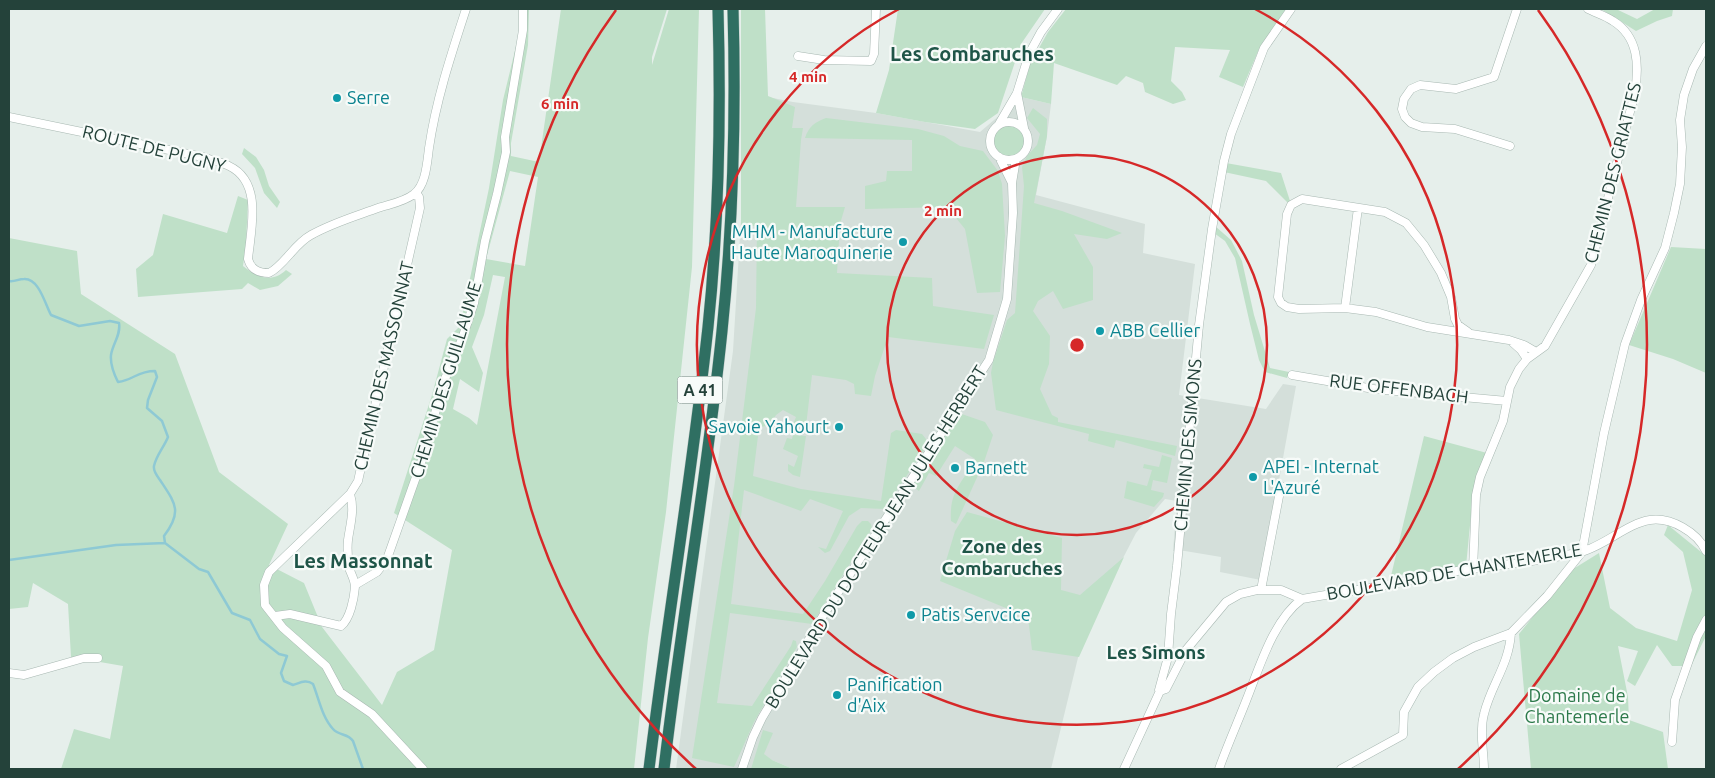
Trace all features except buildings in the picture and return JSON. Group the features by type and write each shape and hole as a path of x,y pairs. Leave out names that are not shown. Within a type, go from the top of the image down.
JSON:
{"highway":[{"name":"A 41","path":"649,769 708,326 718,155 718,9"},
{"name":"A 41","path":"664,769 711,429 722,331 733,159 733,9"}],"street":[{"path":"416,192 424,178 439,93 466,9"},
{"name":"CHEMIN DES GUILLAUME","path":"355,585 377,572 386,559 422,460 444,381 462,339 474,303 485,241 506,152 505,137 523,30 523,9"},
{"path":"798,56 824,60 871,60 874,54 876,9"},
{"path":"1017,93 1028,143 1024,152 1016,159 1005,160 999,157 991,148 989,142 992,131 999,124 1017,93 1029,54 1041,32 1058,9"},
{"name":"CHEMIN DES SIMONS","path":"1160,691 1158,687 1163,679 1168,657 1199,325 1213,221 1224,161 1231,134 1264,48 1291,9"},
{"path":"1510,146 1455,128 1422,128 1411,123 1405,117 1402,110 1404,99 1411,89 1420,86 1456,89 1494,77 1517,9"},
{"name":"CHEMIN DES GRIATTES","path":"1473,570 1476,495 1480,477 1503,422 1510,387 1519,369 1528,359 1545,346 1591,265 1637,82 1637,58 1634,44 1626,32 1614,21 1588,9"},
{"path":"1342,769 1403,735 1404,712 1418,687 1452,658 1474,647 1511,633 1547,596 1582,552 1602,442 1624,349 1641,300 1665,248 1680,184 1682,147 1680,120 1682,104 1693,69 1706,46"},
{"name":"ROUTE DE PUGNY","path":"9,116 203,157 230,166 246,181 251,193 252,210 248,259 251,267 259,272 269,273 274,271 296,246 311,235 408,198 416,192"},
{"path":"999,124 1010,121 1020,124 1024,128"},
{"name":"BOULEVARD DU DOCTEUR JEAN JULES HERBERT","path":"742,769 762,718 824,614 989,360 1006,299 1013,212 1012,183 999,157"},
{"path":"1012,183 1016,159"},
{"name":"CHEMIN DES MASSONNAT","path":"416,192 420,202 385,368 358,481 350,494 270,572 264,585 264,598 265,605 284,628 326,666 340,692 372,714 423,769"},
{"path":"408,198 414,209 416,220"},
{"path":"1468,332 1458,325 1455,319 1451,297 1441,273 1424,245 1406,223 1385,212 1302,200 1291,205 1287,214 1278,284 1278,297 1281,303 1288,307 1299,309 1344,308 1376,312 1427,327 1509,340 1524,345 1536,352"},
{"path":"1344,308 1358,208"},
{"path":"1444,329 1451,325 1455,319"},
{"path":"1509,340 1528,359"},
{"name":"RUE OFFENBACH","path":"1292,375 1374,389 1507,401"},
{"path":"1261,590 1281,486"},
{"path":"275,616 290,614 341,626 346,622 355,585 349,568 348,541 352,502 350,494"},
{"name":"BOULEVARD DE CHANTEMERLE","path":"1302,598 1380,586 1447,572 1473,570 1582,552 1649,520 1667,520 1682,527 1692,533 1703,544 1706,551"},
{"path":"1124,769 1160,691 1163,691 1168,686 1186,650 1226,602 1240,594 1261,590 1285,591 1302,598 1281,622 1267,649 1219,769"},
{"path":"1285,591 1295,604"},
{"path":"1672,742 1675,700 1697,637 1706,620"},
{"path":"1484,769 1483,715 1510,648 1511,633"},
{"path":"9,673 24,675 84,658 98,658"}],"shaded area":[{"name":"Zone des Combaruches","path":"768,97 876,113 980,132 1021,97 1051,104 1036,195 1145,224 1143,253 1195,264 1179,395 1266,409 1283,384 1296,386 1261,580 1220,572 1221,557 1173,551 1177,501 1165,499 1136,533 1084,633 1051,769 793,769 772,760 765,769 676,769 733,351 748,105"}],"green space":[{"path":"521,9 529,9 528,45 511,143 511,156 539,162 561,9 667,9 652,57 652,65 669,9 699,9 692,267 666,512 648,638 634,769 61,769 74,729 110,739 123,666 71,657 68,604 33,583 28,607 9,609 9,238 77,251 81,294 175,354 219,472 288,524 269,565 304,583 322,627 382,705 397,672 434,650 452,550 394,513 432,395 447,339 460,326 489,188 503,100 519,34","holes":["510,171 538,177 525,266 486,259","493,275 505,277 477,425 453,409 460,379 479,392 483,373 472,347 484,315"]},
{"path":"741,9 765,9 768,96 795,107 792,128 803,128 796,207 845,207 840,224 837,273 932,278 933,306 994,315 984,349 888,337 875,376 871,396 855,394 854,384 846,380 812,375 806,426 793,424 796,417 783,410 776,415 770,425 761,427 758,436 753,476 801,489 881,501 891,433 896,430 922,434 929,443 884,509 861,508 849,516 830,551 825,553 818,547 826,549 843,511 810,499 801,511 744,490 731,604 803,614 857,526 862,521 868,521 872,529 812,624 730,613 717,703 752,706 793,640 796,641 797,647 754,722 734,767 692,758 734,486 756,308 757,226 741,226"},
{"path":"898,9 1045,9 1021,44 998,113 975,129 876,113 889,70"},
{"path":"1066,9 1286,9 1259,49 1243,87 1219,77 1230,50 1175,47 1171,81 1182,92 1186,100 1173,104 1145,92 1143,83 1126,76 1117,85 1054,63 1051,104 1021,97 1030,64 1048,32"},
{"path":"1601,9 1616,9 1637,19 1655,9 1673,9 1672,16 1636,31"},
{"path":"1033,108 1047,119 1047,136 1034,203 1122,233 1107,239 1074,234 1093,267 1093,300 1063,309 1053,291 1038,301 1033,311 1050,336 1049,364 1040,389 1052,415 1058,418 1058,422 1177,446 1175,456 1116,440 1114,448 1088,441 1089,434 996,410 991,373 1007,320 1015,313 1024,186 1022,167 1027,156 1037,145 1040,134 1027,118"},
{"path":"826,118 918,129 944,136 960,146 983,151 998,171 1002,184 1005,236 1000,292 977,293 965,229 947,207 865,209 865,186 886,181 887,171 912,171 912,140 805,138 808,130 813,125"},
{"path":"1009,126 1020,130 1024,141 1020,152 1009,156 998,152 994,141 998,130"},
{"path":"244,148 256,157 264,170 269,186 280,202 277,208 264,193 255,168 242,154"},
{"path":"1226,163 1281,173 1290,201 1288,203 1266,181 1224,172"},
{"path":"238,196 248,200 243,266 259,276 269,278 275,277 286,270 292,274 278,286 260,290 248,283 242,289 138,297 136,269 153,255 163,214 227,233"},
{"path":"1215,226 1231,240 1242,261 1254,315 1270,368 1289,372 1287,378 1265,372 1259,360 1235,258 1225,241 1214,233"},
{"path":"1671,247 1706,249 1706,373 1673,359 1629,345"},
{"path":"956,412 985,422 993,435 984,462 956,524 951,521 954,495 975,459 955,446 936,476 929,473 919,491 911,485"},
{"path":"793,435 806,436 800,477 788,471 788,464 794,467 798,456 783,449 787,438 792,439"},
{"path":"1424,436 1487,453 1473,495 1466,566 1391,576"},
{"path":"1162,455 1172,458 1167,483 1153,480 1151,490 1164,493 1163,497 1154,507 1124,498 1127,481 1147,486 1152,470 1143,468 1144,464 1159,467"},
{"path":"967,512 1062,538 1061,590 1080,595 1124,557 1079,657 1032,650 1028,617 940,581 955,531"},
{"name":"Domaine de Chantemerle","path":"1668,525 1706,556 1706,636 1691,666 1672,666 1657,645 1635,686 1627,681 1638,651 1618,646 1628,697 1629,720 1663,732 1668,769 1531,769 1519,634 1570,571 1599,553 1610,608 1636,628 1677,641 1692,590 1683,552 1664,535"},
{"path":"763,730 773,733 764,754 772,760 793,769 751,769"}],"waterway":[{"path":"9,281 24,279 34,283 41,292 51,315 79,326 110,321 119,323 119,331 111,355 113,369 118,382 144,372 155,371 157,377 148,400 147,408 162,421 168,437 156,459 154,470 170,495 175,507 174,520 164,536 165,543 199,569 208,572 232,613 250,620 260,639 279,654 287,656 281,673 284,681 293,685 301,682 313,684 326,719 335,731 351,738 363,769"},
{"path":"9,560 116,545 165,543"}],"place":[{"name":"Serre","path":"337,98"},
{"name":"MHM - Manufacture Haute Maroquinerie","path":"903,242"},
{"name":"ABB Cellier","path":"1100,331"},
{"name":"Savoie Yahourt","path":"839,427"},
{"name":"Barnett","path":"955,468"},
{"name":"APEI - Internat L'Azuré","path":"1253,477"},
{"name":"Patis Servcice","path":"911,615"},
{"name":"Panification d'Aix","path":"837,695"}],"district":[{"name":"Les Combaruches","path":"972,54"},
{"name":"Zone des Combaruches","path":"1002,557"},
{"name":"Les Massonnat","path":"363,561"},
{"name":"Les Simons","path":"1156,652"}]}
